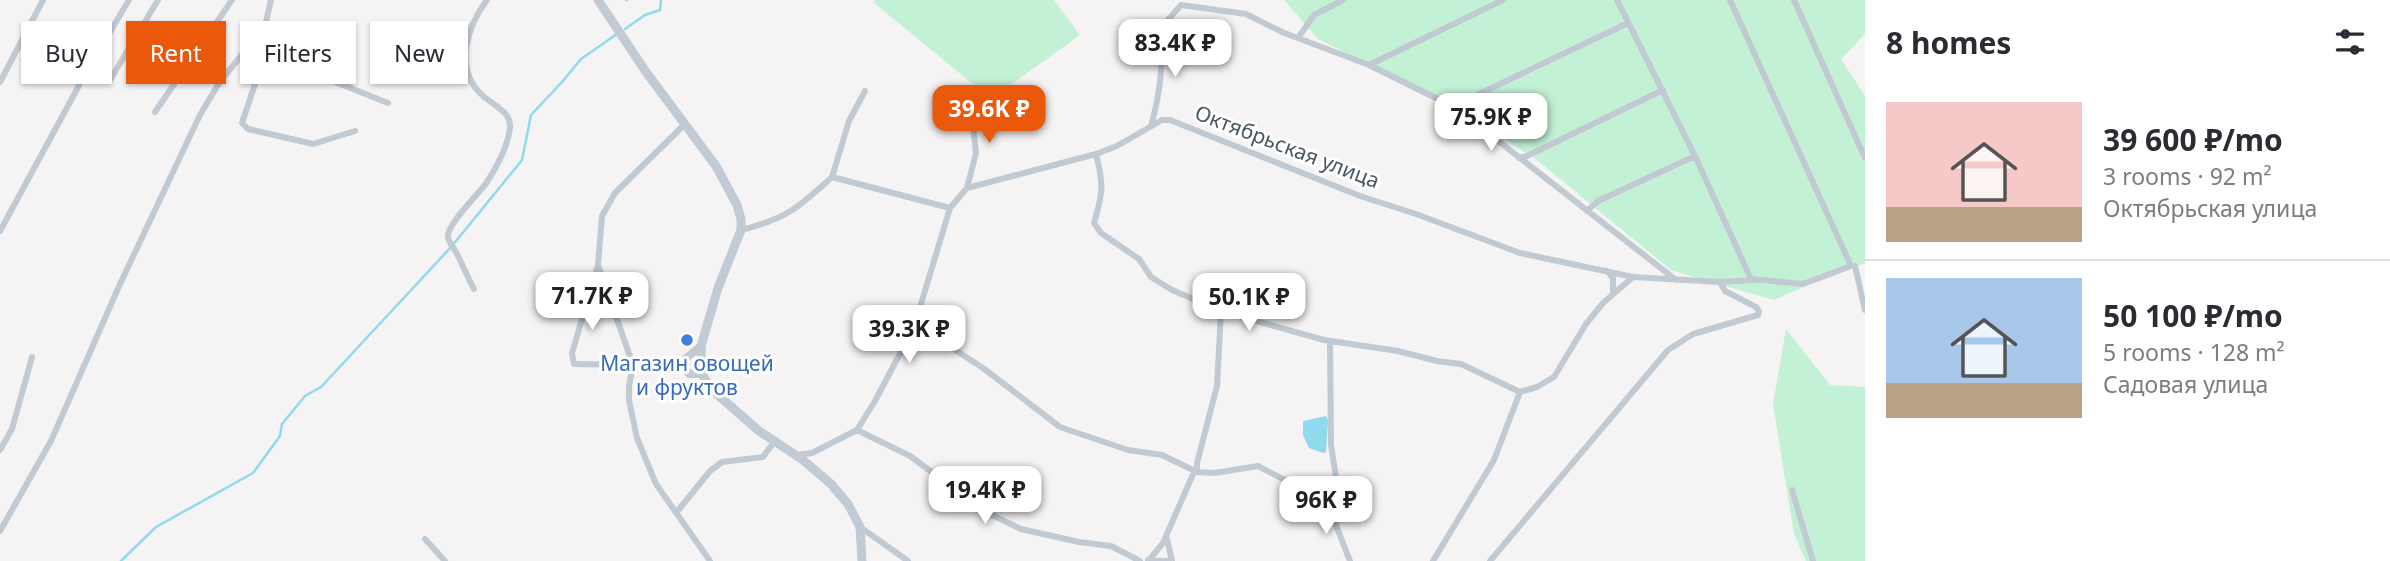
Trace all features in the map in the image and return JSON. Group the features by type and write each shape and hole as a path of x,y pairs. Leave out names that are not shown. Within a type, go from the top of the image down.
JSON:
{"main road":[{"path":"598,0 684,125 716,166 737,205 741,219 741,230 718,288 701,346 702,374 711,389 774,442 831,484 848,504 860,527 862,561"}],"street":[{"path":"0,82 43,0"},
{"path":"112,28 129,0"},
{"path":"112,77 158,0"},
{"path":"155,112 232,0"},
{"path":"266,21 271,0"},
{"path":"474,289 448,234 453,223 489,179 510,128 507,116 479,93 467,62 469,33 487,0"},
{"path":"1298,38 1314,15 1343,0"},
{"path":"1369,65 1503,0"},
{"path":"1617,0 1753,279"},
{"path":"1730,0 1853,266 1865,310"},
{"path":"1794,0 1865,158"},
{"path":"1151,126 1160,93 1163,58 1161,28 1181,5 1246,14 1298,38 1369,65 1456,108 1676,280"},
{"path":"1456,108 1481,93 1628,23"},
{"path":"0,531 51,441 175,164 219,83 240,57"},
{"path":"0,231 80,84"},
{"path":"255,84 242,123 248,129 313,144 355,131"},
{"path":"340,84 388,103"},
{"path":"1519,159 1663,90"},
{"path":"741,230 770,223 799,207 832,177 849,121 865,91"},
{"path":"795,455 812,453 857,430 914,327 950,208 967,188 975,153 970,100"},
{"name":"Октябрьская улица","path":"967,188 1096,154 1117,146 1162,120 1170,120 1360,196 1520,253 1561,262 1633,277 1720,282 1753,279 1803,284 1853,266"},
{"path":"633,365 574,364 572,354 598,265 602,216 615,193 684,125"},
{"path":"1096,154 1102,179 1102,195 1094,223 1101,233 1139,259 1151,277 1172,290 1221,311 1330,341 1461,364 1520,392 1538,387 1554,377 1586,324 1613,294 1633,277"},
{"path":"1587,211 1598,201 1695,156"},
{"path":"832,177 950,208"},
{"path":"598,265 633,365 629,400 637,438 656,484 710,561"},
{"path":"1853,266 1865,266"},
{"path":"1607,271 1613,278 1613,294"},
{"path":"1490,561 1668,350 1693,334 1758,315 1756,307 1725,291 1720,282"},
{"path":"1197,472 1217,386 1221,311"},
{"path":"914,327 924,330 983,368 1060,427 1128,450 1162,455 1197,472 1215,473 1258,466 1327,502"},
{"path":"1330,341 1331,445 1336,477 1327,502 1350,561"},
{"path":"701,346 685,359 683,366 688,374 702,374"},
{"path":"0,450 12,429 32,357"},
{"path":"1433,561 1494,460 1520,392"},
{"path":"857,430 910,456 986,512 1021,529 1111,546 1144,560 1170,561 1167,534"},
{"path":"676,513 710,471 722,461 762,457 774,442"},
{"path":"1144,560 1163,542 1194,472 1197,472"},
{"path":"1792,490 1813,561"},
{"path":"860,527 908,561"},
{"path":"425,539 445,561"}],"green space":[{"path":"1054,0 1080,35 991,99 873,2"},
{"path":"1284,0 1865,0 1865,34 1841,59 1865,96 1865,264 1851,266 1774,300 1671,270 1537,160 1456,108 1318,39"},
{"path":"1786,329 1830,385 1865,387 1865,561 1806,561 1794,534 1773,404"}],"water":[{"path":"1326,416 1326,452 1323,453 1309,448 1303,435 1303,421"}],"waterway":[{"path":"625,29 645,15 660,10 661,0"},
{"path":"121,561 156,527 253,473 280,436 282,424 305,396 321,387 452,246 522,160 531,115 581,59 617,34"}],"place":[{"name":"Магазин овощей и фруктов","path":"687,340"}]}
